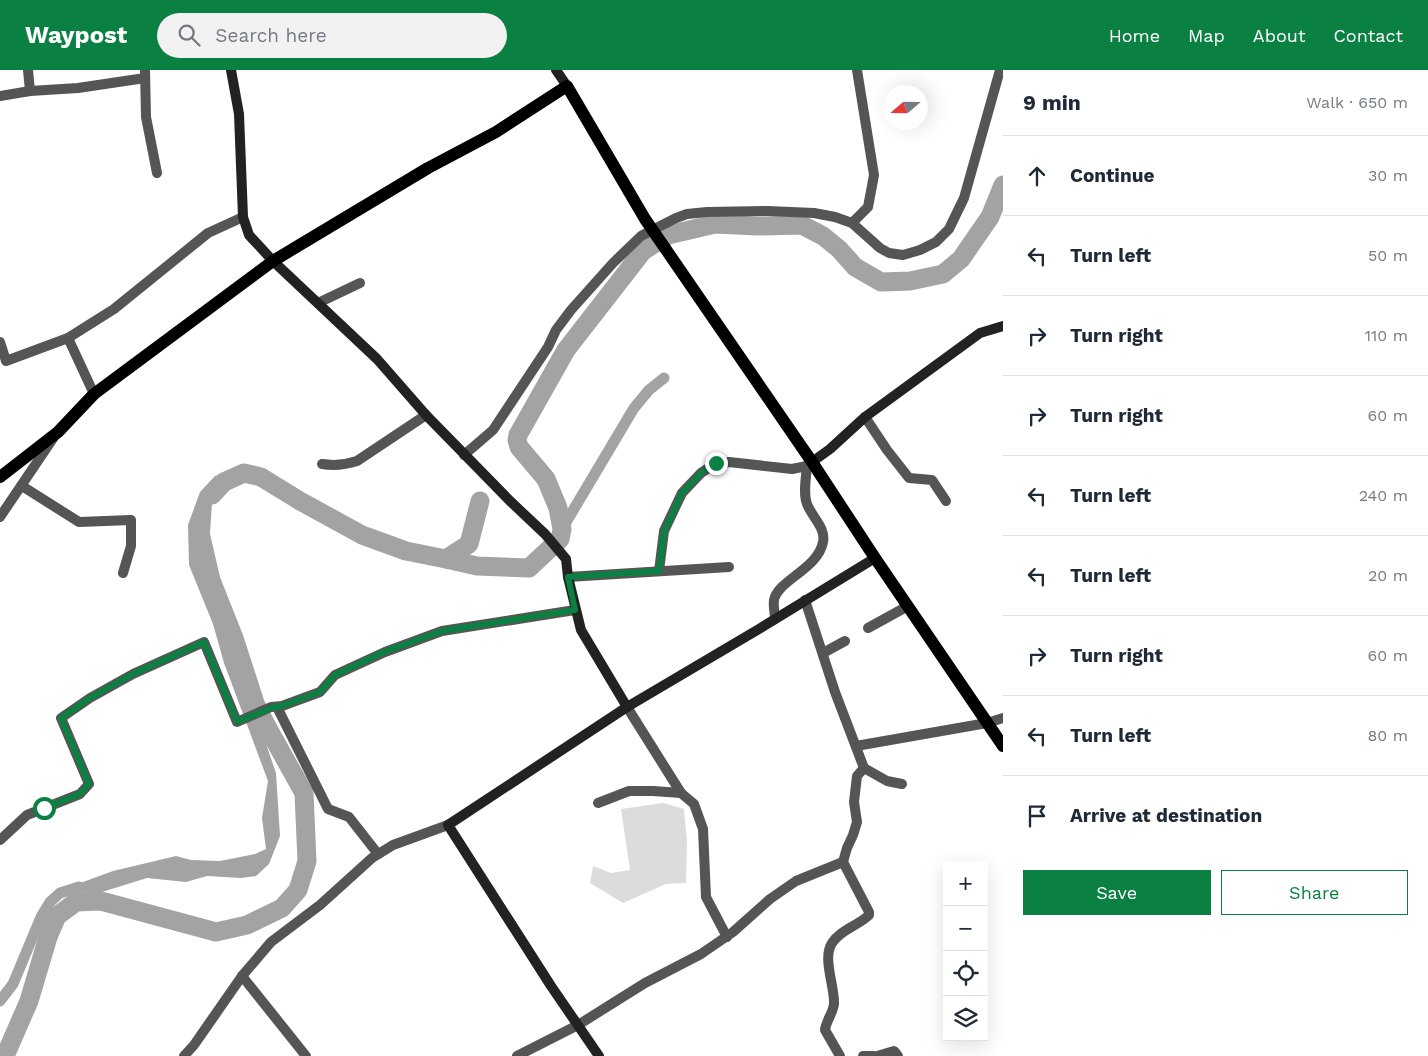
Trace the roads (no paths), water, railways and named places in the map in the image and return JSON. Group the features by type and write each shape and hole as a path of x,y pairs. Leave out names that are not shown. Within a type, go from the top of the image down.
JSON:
{"main road":[{"path":"0,477 58,432 94,394 273,261 428,168 496,132 567,86 645,219 809,464 876,558 1003,746"}],"street":[{"path":"28,70 30,91"},
{"path":"231,70 238,114 243,217 249,236 376,358 426,415 545,534 566,559 568,577 581,630 681,793 694,804 703,829 706,897 727,937"},
{"path":"556,70 567,86"},
{"path":"852,223 868,208 874,175 857,70"},
{"path":"464,454 493,430 548,347 556,330 571,310 641,236 676,218 687,214 707,212 768,210 814,212 852,223 880,248 890,253 903,256 936,242 948,229 964,198 1000,70"},
{"path":"0,96 30,91 78,88 145,74 146,117 157,173"},
{"path":"0,342 6,361 68,338 114,309 208,233 243,217"},
{"path":"318,303 360,283"},
{"path":"659,571 664,532 682,493 701,473 716,463 729,462 792,468 809,464 830,449 865,417 980,334 1003,326"},
{"path":"68,338 94,394"},
{"path":"322,464 346,464 357,460 426,415"},
{"path":"865,417 909,478 932,480 946,501"},
{"path":"0,517 58,432"},
{"path":"775,619 774,598 782,588 816,558 823,545 825,535 807,504 805,488 809,464"},
{"path":"22,486 79,522 131,520 131,546 123,573"},
{"path":"184,1056 194,1045 242,976 271,942 320,905 372,858 393,845 448,825 627,707 876,558"},
{"path":"568,577 729,567"},
{"path":"806,600 835,692 864,768 887,781 902,784"},
{"path":"868,628 908,606"},
{"path":"0,840 27,815 80,794 89,784 61,718 90,698 133,674 204,642 237,722 274,707 320,692 335,675 376,656 442,631 575,610"},
{"path":"823,653 845,641"},
{"path":"274,707 328,809 349,817 378,854"},
{"path":"856,746 986,723 1003,718"},
{"path":"840,1056 825,1030 834,1005 829,967 830,944 840,933 869,915 844,862 846,848 857,822 854,802 857,776 864,768"},
{"path":"598,803 629,791 681,793"},
{"path":"448,825 550,986 599,1056"},
{"path":"517,1056 578,1025 645,983 701,954 727,937 770,899 796,881 844,862"},
{"path":"242,976 306,1056"},
{"path":"863,1056 875,1056 894,1051 898,1056"}],"waterway":[{"path":"446,559 477,566 529,568 560,539 562,529 558,508 546,479 519,447 518,435 566,350 643,251 668,235 715,224 757,226 802,225 823,236 839,249 855,267 881,282 910,281 943,274 961,259 990,217 1003,185"},
{"path":"562,529 634,408 649,390 664,378"},
{"path":"212,495 224,482 244,473 261,477 362,535 406,551 446,559 469,544 480,501"},
{"path":"5,1056 29,1001 48,937 57,916 76,902 101,901 216,932 247,925 282,908 298,890 307,861 304,793 261,716"},
{"path":"0,1001 13,984 41,917 50,902 60,893 79,887"}]}
